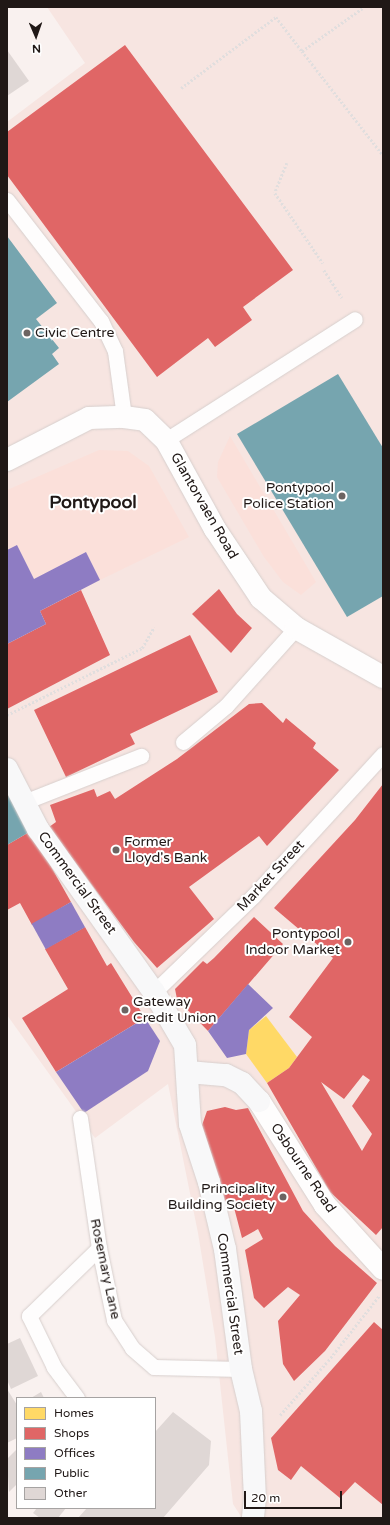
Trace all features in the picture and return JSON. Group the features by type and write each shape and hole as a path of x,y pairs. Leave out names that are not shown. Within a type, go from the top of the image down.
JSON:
{"street":[{"name":"Glantorvaen Road","path":"7,460 88,418 124,416 145,420 166,440 215,529 261,598 296,628 383,676"},
{"name":"Commercial Street","path":"7,769 38,829 154,992 185,1045 188,1072 190,1124 209,1182 226,1249 241,1369 253,1436 253,1518"},
{"name":"Osbourne Road","path":"188,1072 226,1075 242,1083 259,1101 326,1206 379,1257"}],"lane":[{"path":"7,200 101,321 115,351 124,416"},
{"path":"166,440 355,319"},
{"path":"183,742 226,706 296,628"},
{"name":"Market Street","path":"154,992 254,896 383,754"},
{"path":"24,802 141,756"},
{"name":"Rosemary Lane","path":"80,1118 99,1248 114,1320 132,1348 154,1367 241,1369"},
{"path":"76,1397 54,1367 29,1316 99,1248"}],"path":[{"path":"302,51 364,7"},
{"path":"180,88 276,17 383,155"},
{"path":"287,163 276,193 323,263"},
{"path":"324,270 355,319"},
{"path":"7,715 142,648 154,627"},
{"path":"253,1436 273,1424 328,1361 383,1290"}],"shaded area":[{"path":"47,7 383,7 383,1518 242,1518 233,1504 215,1337 198,1233 168,1084 95,1138 7,1015 7,122 85,63"},
{"path":"230,436 316,582 301,595 283,582 264,557 217,477 218,462"},
{"path":"99,450 128,451 149,466 189,537 100,580 86,552 34,579 17,545 7,550 7,490"}],"building: Homes":[{"path":"266,1016 297,1057 289,1068 267,1083 246,1054 249,1030"}],"building: Shops":[{"path":"125,45 293,270 243,307 252,320 215,347 208,338 157,377 7,175 7,132"},
{"path":"219,589 237,614 252,628 231,653 192,614"},
{"path":"81,590 110,655 7,709 7,644 46,624 40,611"},
{"path":"190,635 218,692 130,734 135,744 66,777 34,710"},
{"path":"262,703 283,723 286,718 316,743 313,748 339,770 267,846 259,836 189,887 214,919 157,968 134,942 49,827 56,822 50,805 94,789 97,797 110,791 115,799 177,759 249,704"},
{"name":"Pontypool Indoor Market","path":"383,784 383,1227 376,1235 330,1192 267,1083 289,1068 312,1037 289,1017 333,958 274,908 355,820","holes":["363,1075 370,1080 352,1106 372,1134 362,1151 321,1082 344,1099"]},
{"path":"31,831 71,902 32,925 20,903 7,910 7,845"},
{"path":"254,917 283,944 208,1031 177,999 175,989 203,961 207,964 214,958"},
{"path":"85,927 107,966 111,963 145,1018 56,1072 22,1018 68,989 45,949"},
{"path":"225,1107 236,1110 248,1108 303,1211 335,1246 377,1283 325,1351 294,1381 283,1364 278,1321 300,1295 288,1287 264,1308 254,1298 245,1250 263,1239 258,1229 242,1238 232,1200 224,1204 201,1128 207,1111"},
{"path":"374,1322 383,1330 383,1505 355,1482 340,1498 301,1466 291,1480 278,1470 271,1438"}],"building: Offices":[{"path":"17,545 34,579 86,552 100,580 40,611 46,624 7,644 7,550"},
{"path":"71,902 85,927 46,949 32,924"},
{"path":"248,984 273,1008 249,1030 246,1054 227,1058 208,1031"},
{"path":"145,1018 160,1041 148,1071 84,1113 56,1072"}],"building: Public":[{"name":"Civic Centre","path":"7,236 57,303 36,319 59,348 52,354 59,364 7,402"},
{"path":"338,374 383,448 383,596 347,617 237,434"},
{"path":"7,789 31,831 7,845"}],"building: Other":[{"path":"7,50 29,81 7,96"},
{"path":"20,1338 38,1376 11,1389 7,1380 7,1344"},
{"path":"7,1389 16,1403 16,1438 7,1443"},
{"path":"41,1392 44,1397 33,1397"},
{"path":"173,1412 211,1441 209,1465 163,1518 78,1518 86,1509 156,1509 156,1431"},
{"path":"16,1450 16,1485 9,1492 7,1459"},
{"path":"36,1509 65,1509 58,1518 40,1518 33,1513"}],"place":[{"name":"Civic Centre","path":"27,333"},
{"name":"Pontypool Police Station","path":"342,496"},
{"name":"Former Lloyd's Bank","path":"116,850"},
{"name":"Pontypool Indoor Market","path":"348,942"},
{"name":"Gateway Credit Union","path":"125,1010"},
{"name":"Principality Building Society","path":"283,1197"}],"district":[{"name":"Pontypool","path":"93,502"}]}
